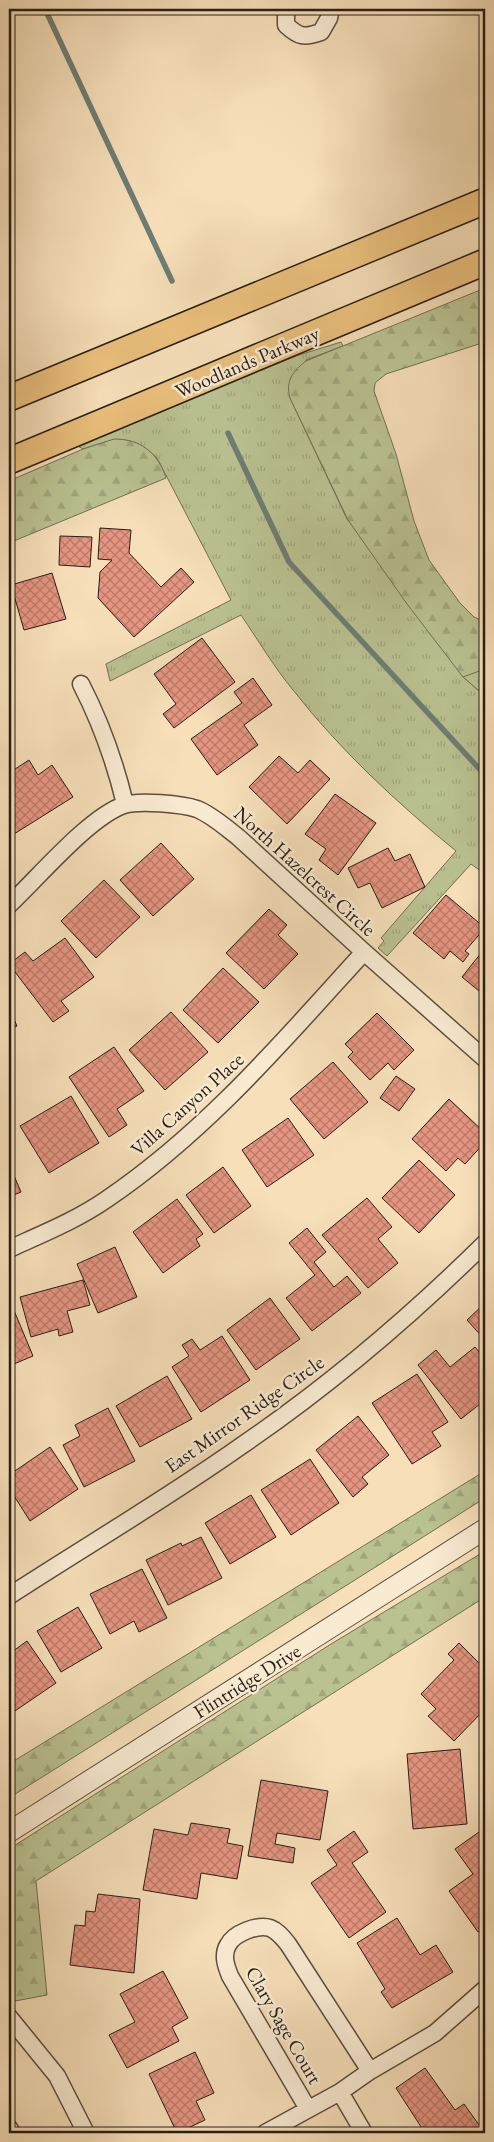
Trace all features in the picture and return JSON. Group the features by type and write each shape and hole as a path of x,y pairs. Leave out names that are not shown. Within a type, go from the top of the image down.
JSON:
{"main road":[{"path":"9,398 485,201"},
{"name":"Woodlands Parkway","path":"9,461 485,262"}],"street":[{"path":"286,9 286,25 296,34 309,36 321,32 329,18 331,9"},
{"path":"80,684 104,733 116,768 125,804"},
{"name":"North Hazelcrest Circle","path":"9,905 96,821 125,804 154,802 196,809 216,820 238,837 485,1059"},
{"name":"Villa Canyon Place","path":"9,1249 106,1200 199,1126 242,1085 364,952"},
{"name":"East Mirror Ridge Circle","path":"9,1596 228,1456 315,1392 382,1338 445,1283 485,1243"},
{"name":"Flintridge Drive","path":"9,1832 485,1529"},
{"name":"Clary Sage Court","path":"308,2109 230,1976 225,1954 228,1944 236,1937 259,1927 270,1928 279,1933 370,2071"},
{"path":"265,2133 340,2092 370,2071 435,2033 485,1989"},
{"path":"9,2017 57,2076 86,2133"},
{"path":"340,2092 364,2133"},
{"path":"9,2128 12,2133"}],"green space":[{"path":"485,288 485,342 386,374 375,383 374,391 396,454 414,521 429,560 460,603 474,617 485,622 485,696 463,677 407,604 348,520 290,398 289,381 297,369 306,361"},
{"path":"341,342 343,346 306,360 290,398 347,519 485,696 485,874 471,864 387,956 378,948 384,941 381,938 456,851 391,795 330,734 286,681 241,615 110,681 106,664 231,600 157,458 139,444 130,441 113,441 83,449 76,445 299,355"},
{"path":"114,439 132,442 147,449 158,461 166,478 9,543 9,481 83,449"},
{"path":"485,669 485,696 463,677"},
{"path":"485,1471 485,1498 9,1798 9,1764"},
{"path":"485,1551 485,1597 36,1881 47,1995 15,2001 9,1993 9,1849 331,1644"}],"building":[{"path":"100,528 131,530 129,553 161,587 181,568 194,582 134,637 98,598 100,572 112,560 98,559"},
{"path":"60,536 92,537 90,567 59,565"},
{"path":"52,573 66,619 24,630 11,585"},
{"path":"202,638 235,682 174,728 163,714 176,704 154,674"},
{"path":"253,678 272,705 244,725 258,745 217,775 191,739 242,703 234,692"},
{"path":"279,756 298,773 310,760 330,779 287,824 249,787"},
{"path":"29,760 38,775 52,765 73,797 14,834 9,826 9,773"},
{"path":"335,794 376,823 338,875 319,860 326,849 305,834"},
{"path":"161,843 194,879 153,916 120,880"},
{"path":"388,848 395,861 410,854 425,887 382,908 370,883 358,888 348,868"},
{"path":"104,880 140,917 96,958 61,921"},
{"path":"446,895 485,928 465,951 469,954 463,962 450,951 444,959 413,933"},
{"path":"269,909 287,925 278,935 298,954 264,989 226,953"},
{"path":"65,938 94,977 61,1001 69,1011 53,1022 9,964 25,952 33,961"},
{"path":"485,948 485,996 462,977"},
{"path":"223,968 259,1002 218,1043 183,1010"},
{"path":"9,1008 17,1026 9,1030"},
{"path":"171,1012 208,1052 165,1090 129,1050"},
{"path":"377,1013 414,1050 394,1070 388,1063 370,1080 348,1057 353,1052 345,1044"},
{"path":"114,1047 144,1091 117,1109 127,1125 109,1137 69,1077"},
{"path":"333,1062 368,1102 324,1139 290,1099"},
{"path":"396,1076 415,1089 399,1111 380,1098"},
{"path":"71,1096 99,1143 49,1173 20,1126"},
{"path":"449,1099 485,1133 485,1142 465,1164 458,1158 446,1171 412,1139"},
{"path":"288,1118 314,1155 267,1187 242,1150"},
{"path":"419,1160 455,1195 419,1233 382,1198"},
{"path":"9,1164 21,1192 9,1197"},
{"path":"223,1167 251,1206 214,1233 186,1195"},
{"path":"367,1198 392,1227 378,1239 398,1263 368,1288 322,1235"},
{"path":"177,1199 203,1234 196,1239 200,1246 163,1273 133,1232"},
{"path":"307,1228 326,1252 314,1262 334,1287 347,1276 361,1293 312,1331 286,1298 315,1275 289,1243"},
{"path":"115,1247 137,1297 98,1313 77,1264"},
{"path":"83,1280 90,1305 67,1311 73,1332 59,1336 58,1329 31,1337 20,1297"},
{"path":"270,1298 300,1339 256,1370 227,1330"},
{"path":"485,1303 485,1340 467,1320"},
{"path":"13,1308 33,1356 9,1366 9,1309"},
{"path":"222,1336 250,1380 201,1412 172,1367 189,1356 182,1345 192,1339 200,1350"},
{"path":"475,1347 485,1359 485,1400 461,1419 418,1365 436,1350 450,1367"},
{"path":"417,1374 448,1422 432,1432 441,1446 412,1464 372,1403"},
{"path":"167,1376 192,1419 140,1447 116,1406"},
{"path":"108,1408 135,1461 84,1487 63,1445 80,1436 75,1425"},
{"path":"358,1416 389,1455 362,1477 368,1484 353,1497 316,1450"},
{"path":"50,1447 78,1489 30,1521 9,1488 9,1475"},
{"path":"310,1459 339,1503 291,1535 261,1490"},
{"path":"251,1495 276,1537 230,1564 205,1523"},
{"path":"201,1537 222,1578 168,1605 146,1560 181,1543 182,1546"},
{"path":"142,1569 167,1618 139,1632 134,1621 110,1634 90,1594"},
{"path":"78,1607 102,1648 61,1672 37,1631"},
{"path":"27,1641 56,1683 9,1715 9,1654"},
{"path":"459,1643 485,1669 485,1709 454,1741 428,1716 436,1709 421,1694 454,1660 448,1654"},
{"path":"460,1749 467,1824 413,1829 407,1754"},
{"path":"261,1780 328,1791 320,1840 277,1833 275,1844 295,1848 293,1863 248,1856"},
{"path":"191,1823 230,1829 227,1843 243,1846 237,1879 201,1873 197,1899 143,1890 154,1829 188,1835"},
{"path":"354,1831 368,1852 352,1863 386,1912 349,1938 311,1883 337,1865 327,1850"},
{"path":"479,1832 485,1840 485,1926 478,1932 449,1891 473,1874 455,1849"},
{"path":"98,1894 140,1899 134,1973 70,1965 75,1925 85,1926 86,1911 95,1912"},
{"path":"397,1918 420,1955 436,1945 453,1972 392,2008 381,1992 385,1989 357,1943"},
{"path":"163,1971 188,2018 172,2027 179,2041 127,2068 109,2035 135,2022 120,1994"},
{"path":"195,2052 214,2093 196,2101 205,2120 177,2133 149,2074"},
{"path":"425,2068 455,2110 464,2104 482,2129 476,2133 425,2133 396,2088"}],"waterway":[{"path":"45,9 172,281"},
{"path":"228,433 289,562 485,775"}]}
